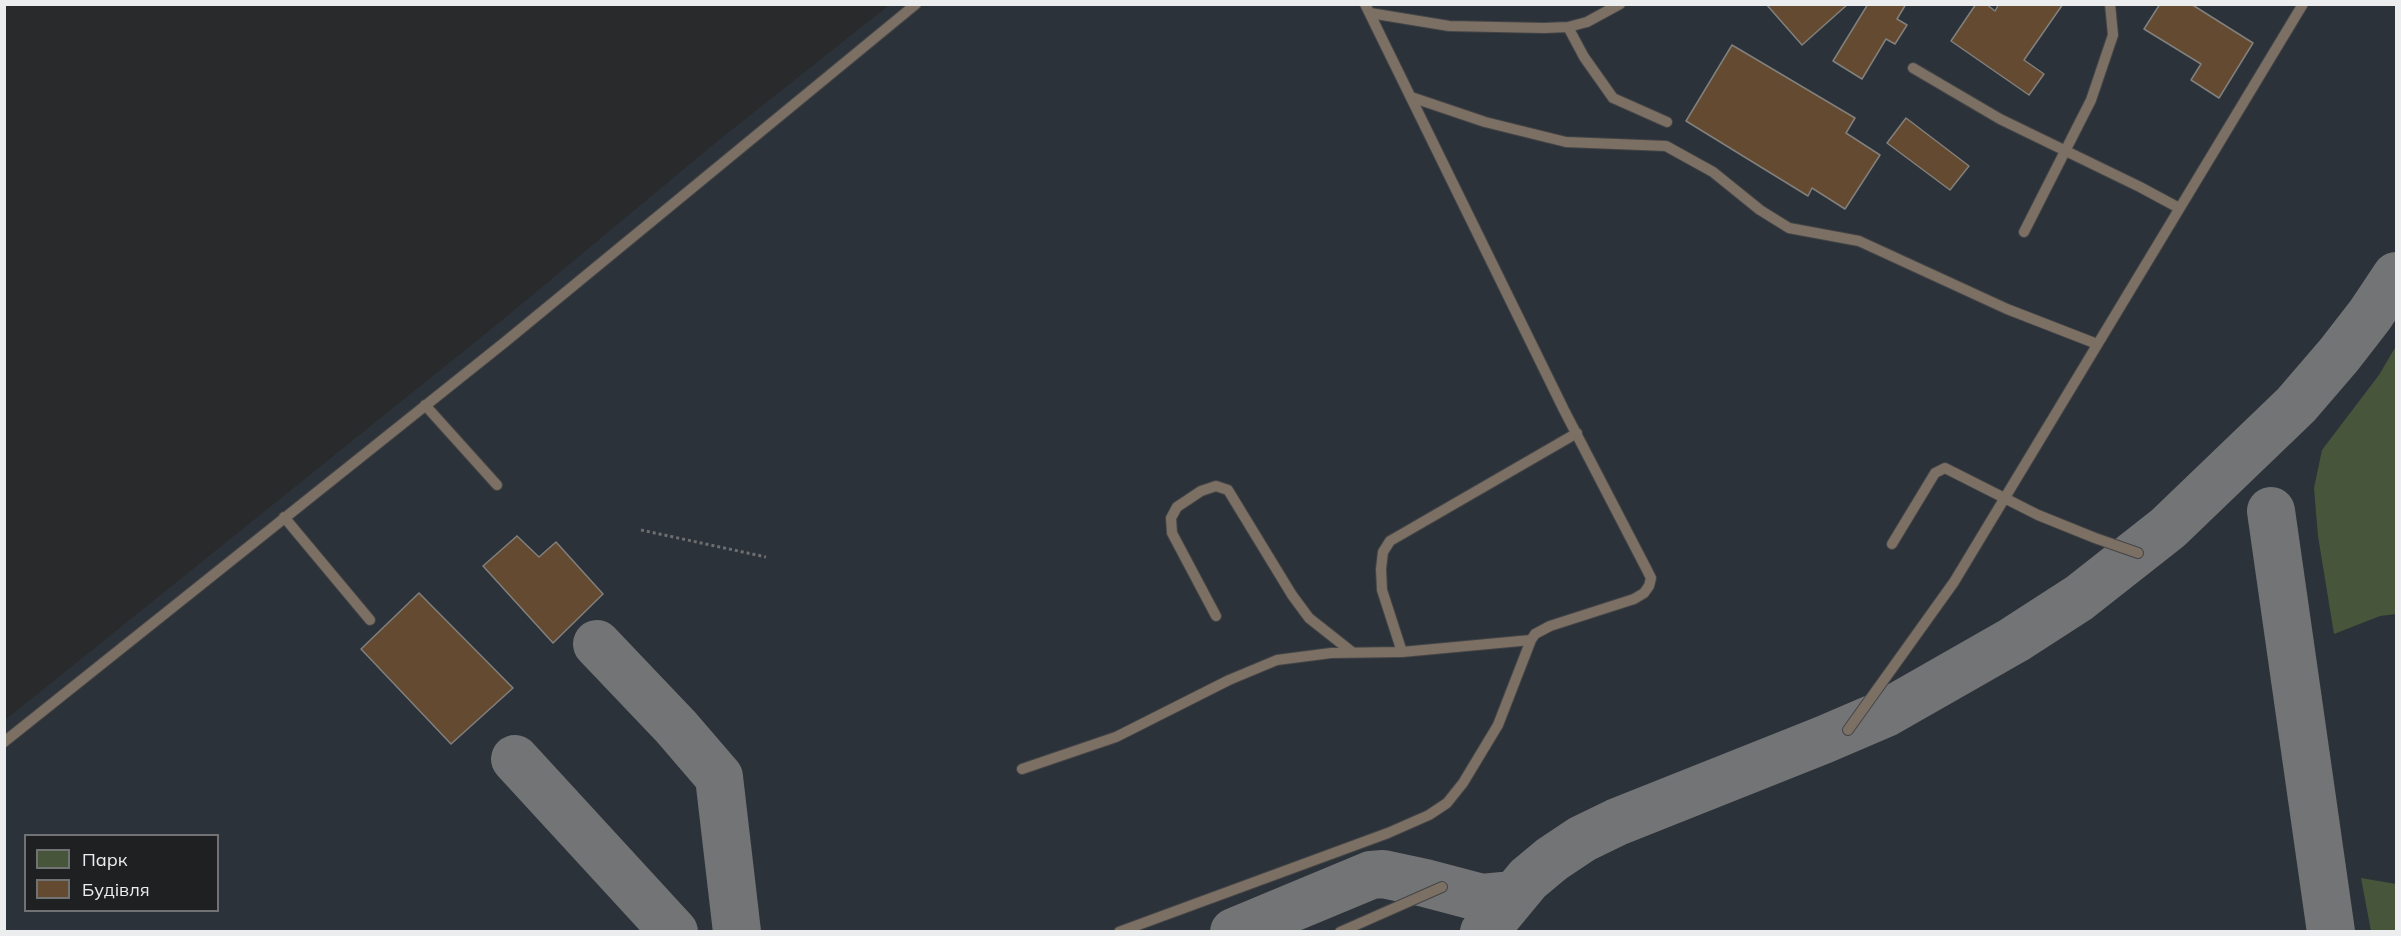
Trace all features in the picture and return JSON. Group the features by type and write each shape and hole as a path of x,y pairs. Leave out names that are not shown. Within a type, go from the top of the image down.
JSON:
{"lane":[{"path":"4,742 425,405 916,4"},
{"path":"1368,9 1449,26 1523,29 1568,27 1587,22 1620,4"},
{"path":"2024,232 2091,100 2113,35 2110,4"},
{"path":"1848,730 1954,582 2303,4"},
{"path":"1119,932 1388,833 1429,815 1447,803 1463,783 1498,725 1530,640 1535,634 1550,626 1634,599 1644,593 1649,586 1651,578 1368,9"},
{"path":"1568,27 1584,57 1612,98 1621,104 1667,122"},
{"path":"1913,68 2000,119 2179,208"},
{"path":"1411,97 1485,122 1566,142 1666,146 1713,172 1760,210 1789,228 1860,241 1978,297 2097,344"},
{"path":"425,405 497,485"},
{"path":"1402,652 1382,590 1383,552 1390,542 1577,433"},
{"path":"1892,544 1938,470 1948,469 2057,523 2138,553"},
{"path":"1216,616 1172,533 1171,518 1177,507 1201,491 1216,486 1228,490 1292,595 1309,618 1352,652"},
{"path":"284,517 370,620"},
{"path":"1022,770 1116,737 1229,680 1277,660 1331,653 1402,652 1530,640"},
{"path":"1340,932 1442,887"}],"path":[{"path":"641,530 766,557"}],"shaded area":[{"path":"889,5 2396,5 2396,931 5,932 5,720 501,321 715,143"}],"green space":[{"path":"2396,346 2396,614 2380,616 2334,634 2318,536 2314,488 2322,450 2379,375"},
{"path":"2361,878 2396,884 2396,931 2371,931"}],"building":[{"path":"1766,4 1848,4 1802,45"},
{"path":"1868,4 1906,4 1897,19 1907,25 1895,44 1886,39 1862,79 1833,61"},
{"path":"1976,4 1986,4 1995,11 1999,4 2063,4 2024,60 2044,74 2029,95 1951,41"},
{"path":"2160,4 2191,4 2253,43 2219,98 2191,80 2201,64 2144,29"},
{"path":"1732,45 1855,118 1846,133 1880,155 1845,209 1812,188 1808,196 1686,121"},
{"path":"1906,118 1969,166 1950,190 1887,143"},
{"path":"517,536 539,557 556,542 603,594 553,643 483,566"},
{"path":"419,593 513,688 451,744 361,649"}],"taxiway":[{"path":"1484,932 1528,879 1582,839 1617,822 1886,713 2014,640 2079,598 2168,528 2296,405 2339,355 2396,276"},
{"path":"2271,511 2331,932"},
{"path":"597,644 676,727 719,777 737,932"},
{"path":"515,759 674,932"},
{"path":"1234,932 1371,875 1383,874 1482,898 1513,895"}]}
